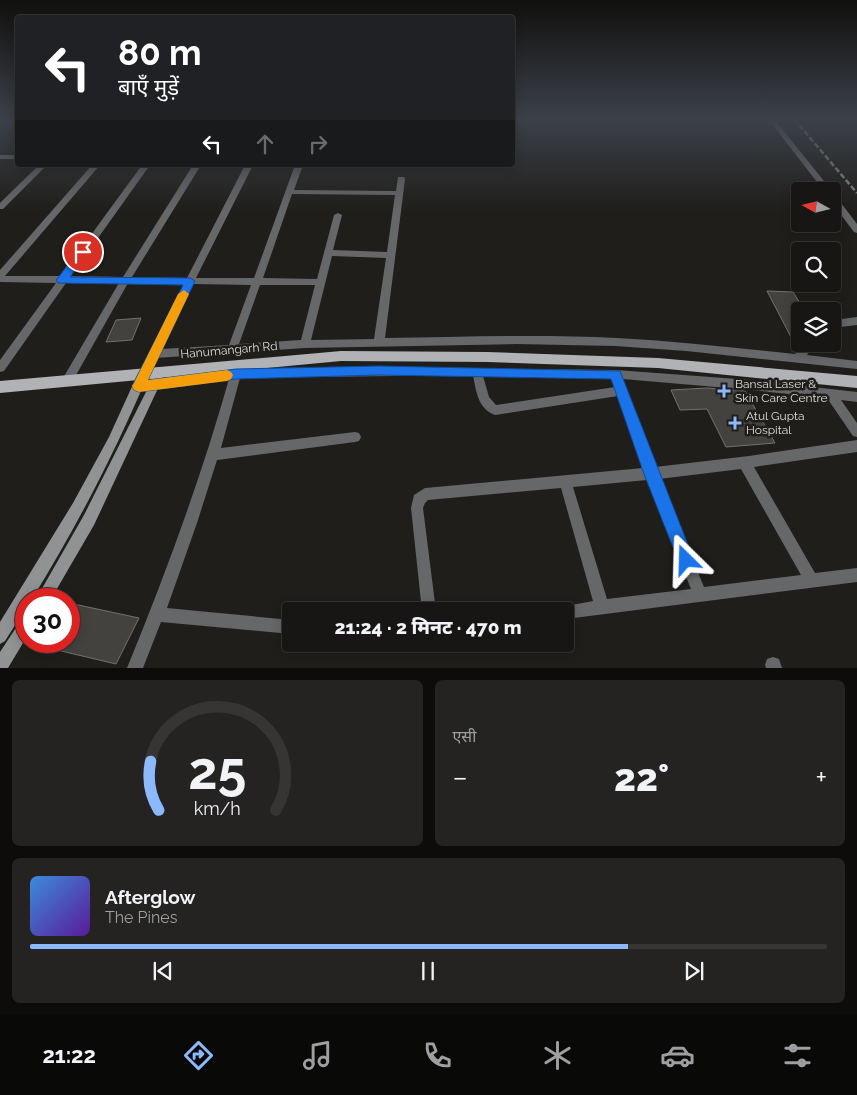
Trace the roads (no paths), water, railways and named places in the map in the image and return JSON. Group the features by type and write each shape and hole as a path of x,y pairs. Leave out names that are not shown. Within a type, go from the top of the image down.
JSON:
{"main road":[{"name":"Hanumangarh Rd","path":"0,387 67,382 144,372 157,378 341,356 487,357 658,364 857,382"},
{"path":"0,636 74,518 106,456 144,372"},
{"path":"49,588 89,520 157,378"},
{"path":"0,666 15,642"}],"street":[{"path":"796,150 821,182"},
{"path":"0,157 15,157"},
{"path":"0,207 42,167"},
{"path":"0,278 94,167"},
{"path":"0,368 145,167"},
{"path":"67,382 125,281 196,167"},
{"path":"144,372 248,167"},
{"path":"233,348 298,167"},
{"path":"380,342 401,179"},
{"path":"290,192 398,193"},
{"path":"841,209 857,230"},
{"path":"305,344 338,215"},
{"path":"328,253 390,255"},
{"path":"0,278 322,282"},
{"path":"841,323 857,321"},
{"path":"154,354 305,344 517,340 615,342 686,347 857,365"},
{"path":"797,359 804,352"},
{"path":"139,386 157,378 236,374 379,370 477,371 616,374 857,396"},
{"path":"477,371 485,403 489,408 495,410 622,392"},
{"path":"135,668 158,614 192,522 236,374"},
{"path":"616,374 652,474 700,594"},
{"path":"830,394 857,432"},
{"path":"213,455 355,437"},
{"path":"428,602 418,508 419,500 425,494 652,474 857,446"},
{"path":"744,462 812,581"},
{"path":"565,481 602,607"},
{"path":"574,611 857,575"},
{"path":"158,614 282,626"}],"railway":[{"path":"821,150 857,193"}],"place":[{"name":"Bansal Laser & Skin Care Centre","path":"724,391"},
{"name":"Atul Gupta Hospital","path":"735,423"}]}
